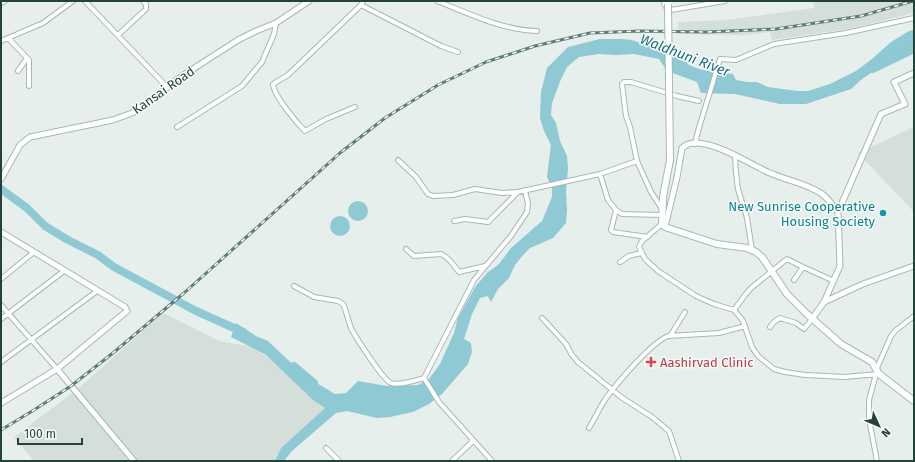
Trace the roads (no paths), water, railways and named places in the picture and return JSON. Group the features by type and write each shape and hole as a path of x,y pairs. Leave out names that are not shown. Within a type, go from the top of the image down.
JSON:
{"main road":[{"path":"667,2 670,160 663,197 662,212 664,225 717,244 747,248 756,252 762,257 787,294 812,319 842,344 872,362 877,372 914,401"}],"street":[{"path":"1,3 5,1"},
{"path":"1,41 43,23 73,1"},
{"path":"85,1 167,87"},
{"path":"118,35 146,10 146,4 143,1"},
{"name":"Kansai Road","path":"1,179 20,144 30,136 113,120 132,113 179,78 238,40 276,23 309,1"},
{"path":"437,1 508,28 521,31 537,31"},
{"path":"667,2 667,9 670,10 725,1"},
{"path":"355,107 326,119 305,131 279,97 273,84 288,75 362,3 441,46 458,52"},
{"path":"695,144 720,59 736,60 774,44 846,33 914,18"},
{"path":"177,127 242,86 262,62 274,34 276,23"},
{"path":"8,38 27,58 30,64 29,86"},
{"path":"18,71 27,58"},
{"path":"770,326 780,318 796,323 804,329 824,302 840,266 838,212 881,114 905,104 894,82 914,73"},
{"path":"600,174 608,200 616,210 622,214 662,212 637,161 630,127 626,116 622,84 624,82 631,82 699,101"},
{"path":"838,212 821,192 770,173 724,150 695,144 684,145 682,148 677,177 664,225 642,241 640,247 641,254 658,271 681,286 714,304 734,310 743,321 752,347 758,356 774,369 805,375 844,377 877,372"},
{"path":"735,155 737,184 747,218 752,250"},
{"path":"398,160 416,177 431,196 453,195 475,189 502,194 518,192 600,174 637,161"},
{"path":"424,379 474,280 511,236 527,212 528,204 525,190"},
{"path":"454,221 465,220 488,222 518,192"},
{"path":"616,210 611,229 613,232 647,237"},
{"path":"1,232 125,307 127,311 57,369 1,404"},
{"path":"406,248 414,256 441,254 453,262 459,272 486,266"},
{"path":"1,279 34,252"},
{"path":"620,262 629,256 641,254"},
{"path":"734,310 745,294 771,270 788,259 834,281"},
{"path":"824,302 863,284 914,266"},
{"path":"794,280 803,267"},
{"path":"1,319 64,271"},
{"path":"294,286 314,297 338,301 343,304 352,329 377,368 389,382 394,384 424,379"},
{"path":"1,362 97,291"},
{"path":"1,305 134,461"},
{"path":"670,336 685,312"},
{"path":"877,461 869,419 869,400 877,372 891,336 914,316"},
{"path":"542,318 566,344 575,358 613,390 669,431 679,461"},
{"path":"589,428 606,398 656,343 670,336 719,333 745,326"},
{"path":"424,379 439,402 492,461"},
{"path":"452,461 473,441"},
{"path":"326,448 339,461"}],"water":[{"path":"914,30 914,47 900,52 851,89 806,104 780,104 735,94 701,93 697,82 667,71 659,59 634,54 599,54 579,57 567,67 561,79 552,103 551,115 556,123 560,141 567,156 566,223 553,238 530,248 523,255 515,265 509,278 498,289 491,302 488,296 480,298 472,314 464,339 471,343 472,352 468,364 442,394 429,404 413,412 390,417 377,418 347,411 336,413 292,451 284,461 275,461 281,448 325,408 313,400 266,355 231,337 236,323 256,336 268,341 305,376 335,394 346,393 358,381 387,386 418,385 429,379 440,364 454,333 458,318 475,287 487,273 499,264 511,248 542,221 552,197 552,187 547,177 551,145 544,131 540,118 541,92 547,68 568,47 600,39 632,40 643,44 652,44 679,53 689,65 708,71 733,74 736,80 757,82 768,87 808,91 830,84 856,71 891,42 909,31"},
{"path":"358,201 365,204 368,211 365,218 358,221 351,218 348,211 351,204"},
{"path":"340,216 347,219 350,226 347,233 340,236 333,233 330,226 333,219"}],"waterway":[{"name":"Waldhuni River","path":"873,69 914,49"},
{"path":"1,189 27,208 45,226 68,240 98,255 114,267 196,311 243,332"},
{"path":"294,366 314,383"}],"railway":[{"path":"1,430 71,386 113,353 184,293 340,153 385,118 438,85 486,62 535,46 590,33 640,31 707,32 776,29 861,16 913,1"}],"place":[{"name":"New Sunrise Cooperative Housing Society","path":"883,213"},
{"name":"Aashirvad Clinic","path":"651,362"}]}
